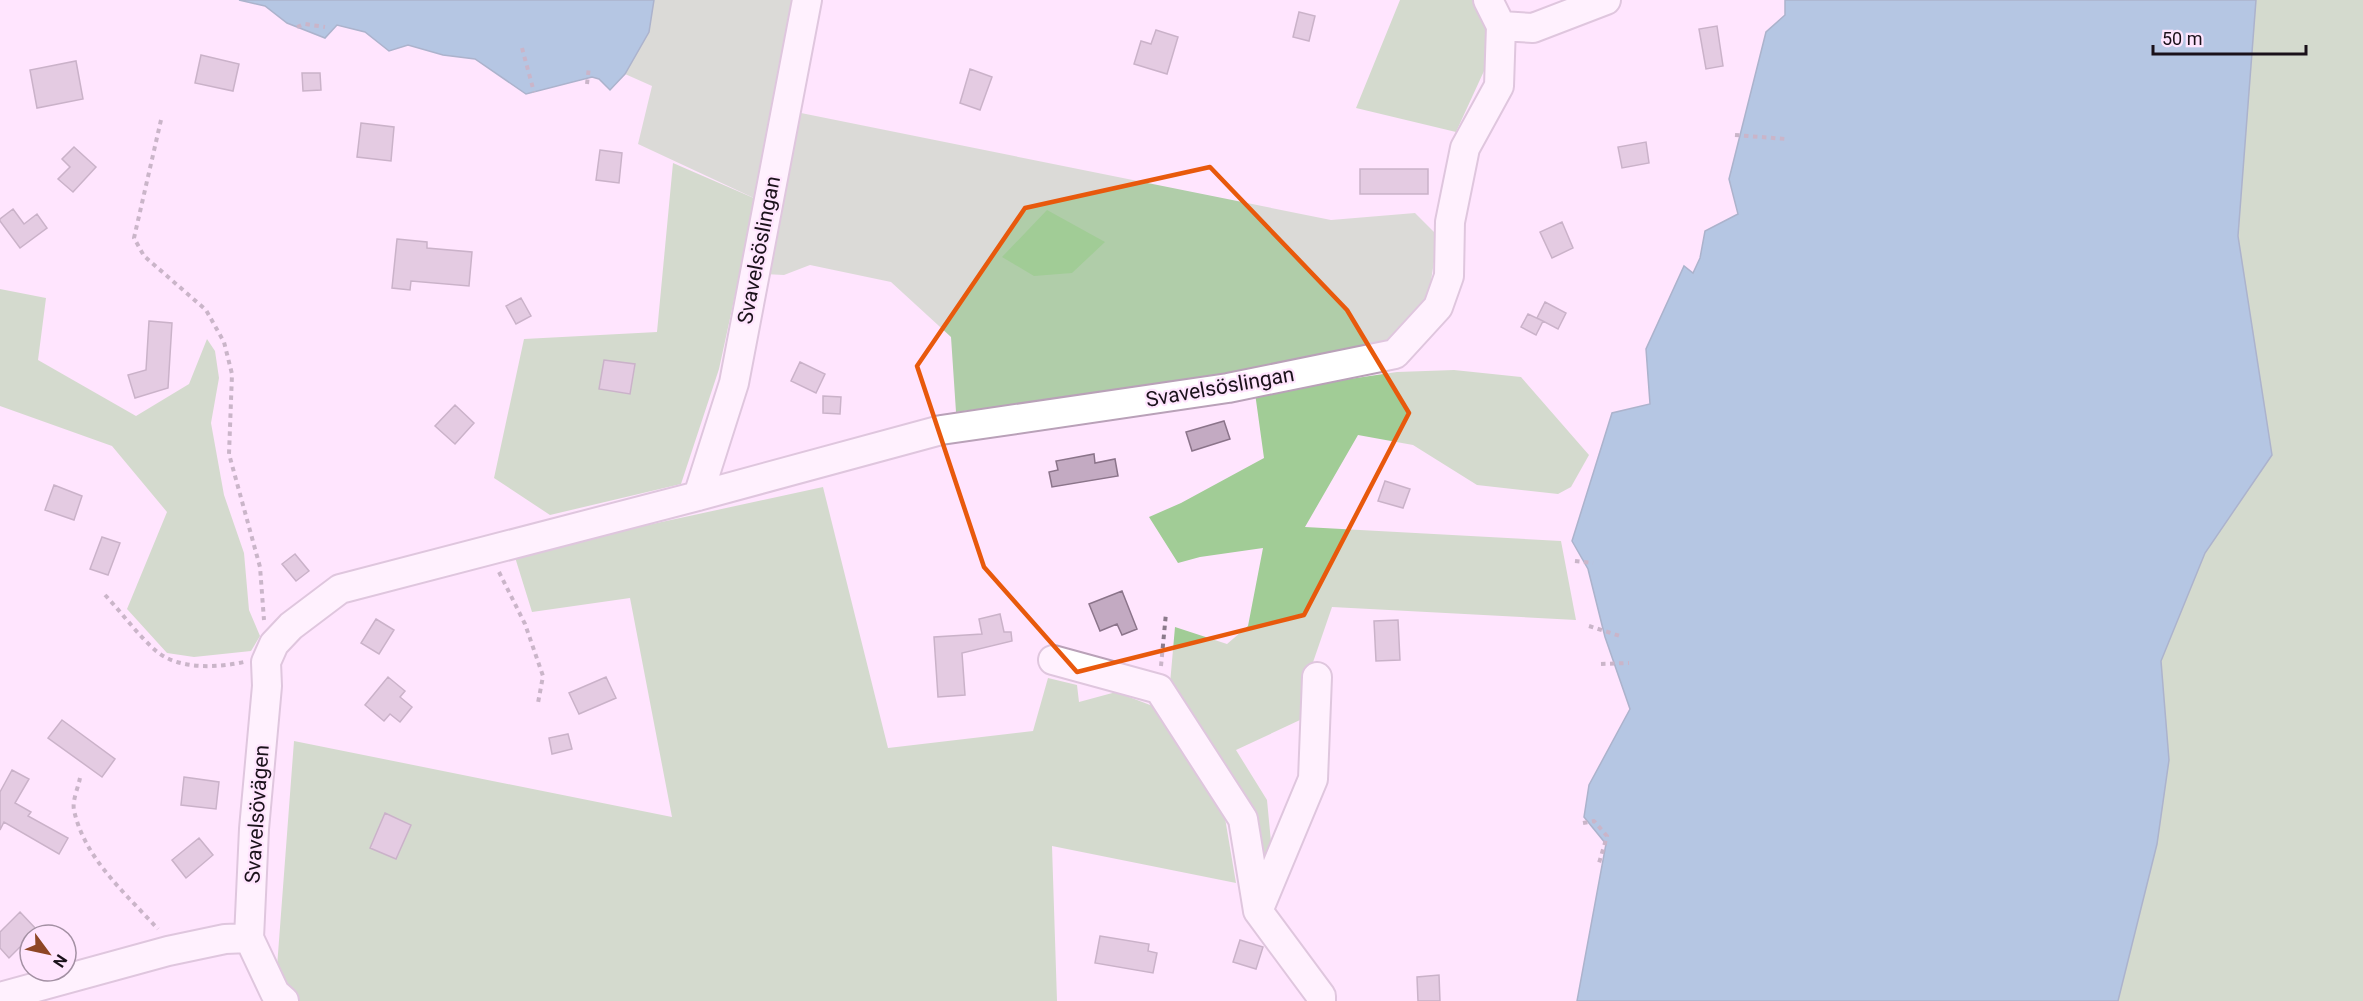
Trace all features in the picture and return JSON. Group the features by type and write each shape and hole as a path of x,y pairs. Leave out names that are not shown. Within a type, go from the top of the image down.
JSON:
{"street":[{"name":"Svavelsöslingan","path":"698,496 734,383 807,0"},
{"name":"Svavelsöslingan","path":"277,644 340,589 941,430 1228,388 1395,354 1438,307 1449,276 1450,222 1465,148 1499,86 1501,26 1488,0"},
{"path":"1501,26 1533,28 1606,0"},
{"name":"Svavelsövägen","path":"277,644 267,686 254,829 249,938 275,993 284,1001"},
{"path":"1053,660 1159,689 1243,819 1258,911 1321,996 1321,1001"},
{"path":"1258,911 1313,779 1317,677"},
{"path":"0,997 168,951 225,939 249,938"}],"path":[{"path":"297,27 305,24 326,27"},
{"path":"522,48 534,92"},
{"path":"586,84 589,67"},
{"path":"105,595 157,652 191,667 232,665 252,660 277,644 263,617 260,567 229,454 232,374 224,342 206,310 144,256 134,238 161,120"},
{"path":"1735,135 1786,139"},
{"path":"486,550 489,560 502,575 525,624 543,676 538,703"},
{"path":"1575,561 1593,563"},
{"path":"1159,689 1166,613"},
{"path":"1589,626 1620,636"},
{"path":"1601,664 1629,663"},
{"path":"80,778 74,809 86,841 98,863 166,938 168,951"},
{"path":"1583,823 1594,821 1607,836 1599,862"}],"highlighted area":[{"path":"1210,167 1347,310 1409,413 1304,615 1077,672 984,567 917,366 1025,208"}],"green space":[{"path":"654,0 798,0 756,199 638,144 652,86 625,74 649,32"},
{"path":"1400,0 1475,0 1496,38 1484,71 1456,132 1356,108"},
{"path":"2256,0 2363,0 2363,1001 2118,1001 2157,844 2169,760 2161,661 2205,553 2272,455 2238,236"},
{"path":"796,112 1331,220 1415,213 1438,236 1426,313 1395,341 1334,362 956,412 951,337 891,282 810,265 784,275 764,274"},
{"path":"673,163 756,199 719,369 681,484 550,515 494,478 524,339 657,332"},
{"path":"1047,210 1105,242 1072,273 1034,276 1002,257"},
{"path":"0,289 46,298 38,360 136,416 189,384 207,339 215,351 219,378 211,423 224,495 244,553 249,610 260,636 251,651 194,657 167,653 127,609 167,512 112,446 0,406"},
{"path":"1454,370 1521,377 1589,455 1571,487 1558,494 1477,485 1413,445 1358,435 1305,527 1561,541 1576,620 1332,607 1310,671 1300,720 1236,750 1267,800 1273,863 1261,881 1169,695 1175,627 1227,644 1248,626 1263,548 1200,557 1178,563 1149,517 1181,503 1264,458 1255,393 1397,372"},
{"path":"823,487 888,748 1033,731 1048,678 1077,685 1079,702 1116,692 1158,708 1190,753 1225,818 1236,883 1052,846 1057,1001 299,1001 277,967 294,741 672,817 630,598 532,612 514,554"}],"water":[{"path":"239,0 654,0 649,32 625,74 610,90 599,79 592,77 526,94 475,59 443,55 408,45 389,51 365,32 337,25 325,38 287,23 265,6"},
{"path":"1785,0 2256,0 2238,236 2272,455 2205,553 2161,661 2169,760 2157,844 2118,1001 1577,1001 1606,844 1584,817 1589,785 1630,709 1605,637 1588,569 1572,541 1612,413 1650,404 1646,349 1684,266 1693,273 1700,258 1705,231 1738,214 1729,179 1766,32 1785,15"}],"building":[{"path":"1299,12 1315,16 1309,41 1293,37"},
{"path":"1717,26 1723,66 1706,69 1699,29"},
{"path":"1156,30 1178,37 1167,74 1134,64 1141,41 1151,44"},
{"path":"201,55 239,64 233,91 195,83"},
{"path":"76,61 83,99 37,108 30,70"},
{"path":"970,69 992,77 980,110 960,103"},
{"path":"302,73 320,73 321,90 303,91"},
{"path":"361,123 394,127 391,161 357,157"},
{"path":"1646,142 1649,163 1622,168 1618,147"},
{"path":"74,147 96,167 73,192 58,179 70,167 62,159"},
{"path":"600,150 622,153 619,183 596,180"},
{"path":"1360,169 1428,169 1428,194 1360,194"},
{"path":"13,209 24,224 37,214 47,228 20,248 0,221"},
{"path":"1562,222 1573,248 1552,258 1540,232"},
{"path":"397,239 427,242 427,248 472,252 469,286 411,281 410,290 392,288"},
{"path":"521,298 531,316 516,324 506,306"},
{"path":"1545,302 1566,313 1558,329 1537,318"},
{"path":"1528,314 1543,321 1536,335 1521,327"},
{"path":"149,321 172,323 168,388 135,398 128,375 146,370"},
{"path":"604,360 635,364 630,394 599,389"},
{"path":"800,362 825,374 816,393 791,381"},
{"path":"823,396 841,397 840,414 823,413"},
{"path":"455,405 474,423 455,444 435,426"},
{"path":"1224,421 1230,439 1192,451 1186,432"},
{"path":"1094,454 1095,463 1115,459 1118,476 1052,487 1049,472 1058,470 1056,461"},
{"path":"1385,481 1410,489 1403,508 1378,501"},
{"path":"54,485 82,496 74,520 45,510"},
{"path":"102,537 120,543 108,575 90,569"},
{"path":"295,554 309,571 296,581 282,564"},
{"path":"1122,591 1137,629 1122,635 1117,624 1100,631 1089,604"},
{"path":"1000,614 1004,632 1011,632 1012,641 962,653 965,695 938,697 934,637 982,634 979,619"},
{"path":"376,619 394,630 379,654 361,643"},
{"path":"1398,620 1400,660 1376,661 1374,621"},
{"path":"388,677 405,691 400,697 412,707 400,722 390,714 384,721 365,705"},
{"path":"606,677 616,698 579,714 569,693"},
{"path":"62,720 115,759 102,777 48,738"},
{"path":"568,734 572,749 552,754 549,738"},
{"path":"12,770 29,779 15,803 31,812 28,816 68,838 59,854 4,822 0,830 0,792"},
{"path":"184,777 219,782 216,809 181,805"},
{"path":"385,813 411,825 396,859 370,848"},
{"path":"199,838 213,855 186,878 172,860"},
{"path":"20,912 30,923 18,923 18,949 9,958 0,948 0,932"},
{"path":"1100,936 1149,944 1148,951 1157,953 1153,973 1095,963"},
{"path":"1240,940 1263,947 1256,969 1233,962"},
{"path":"1439,975 1440,1001 1418,1001 1417,977"}]}
